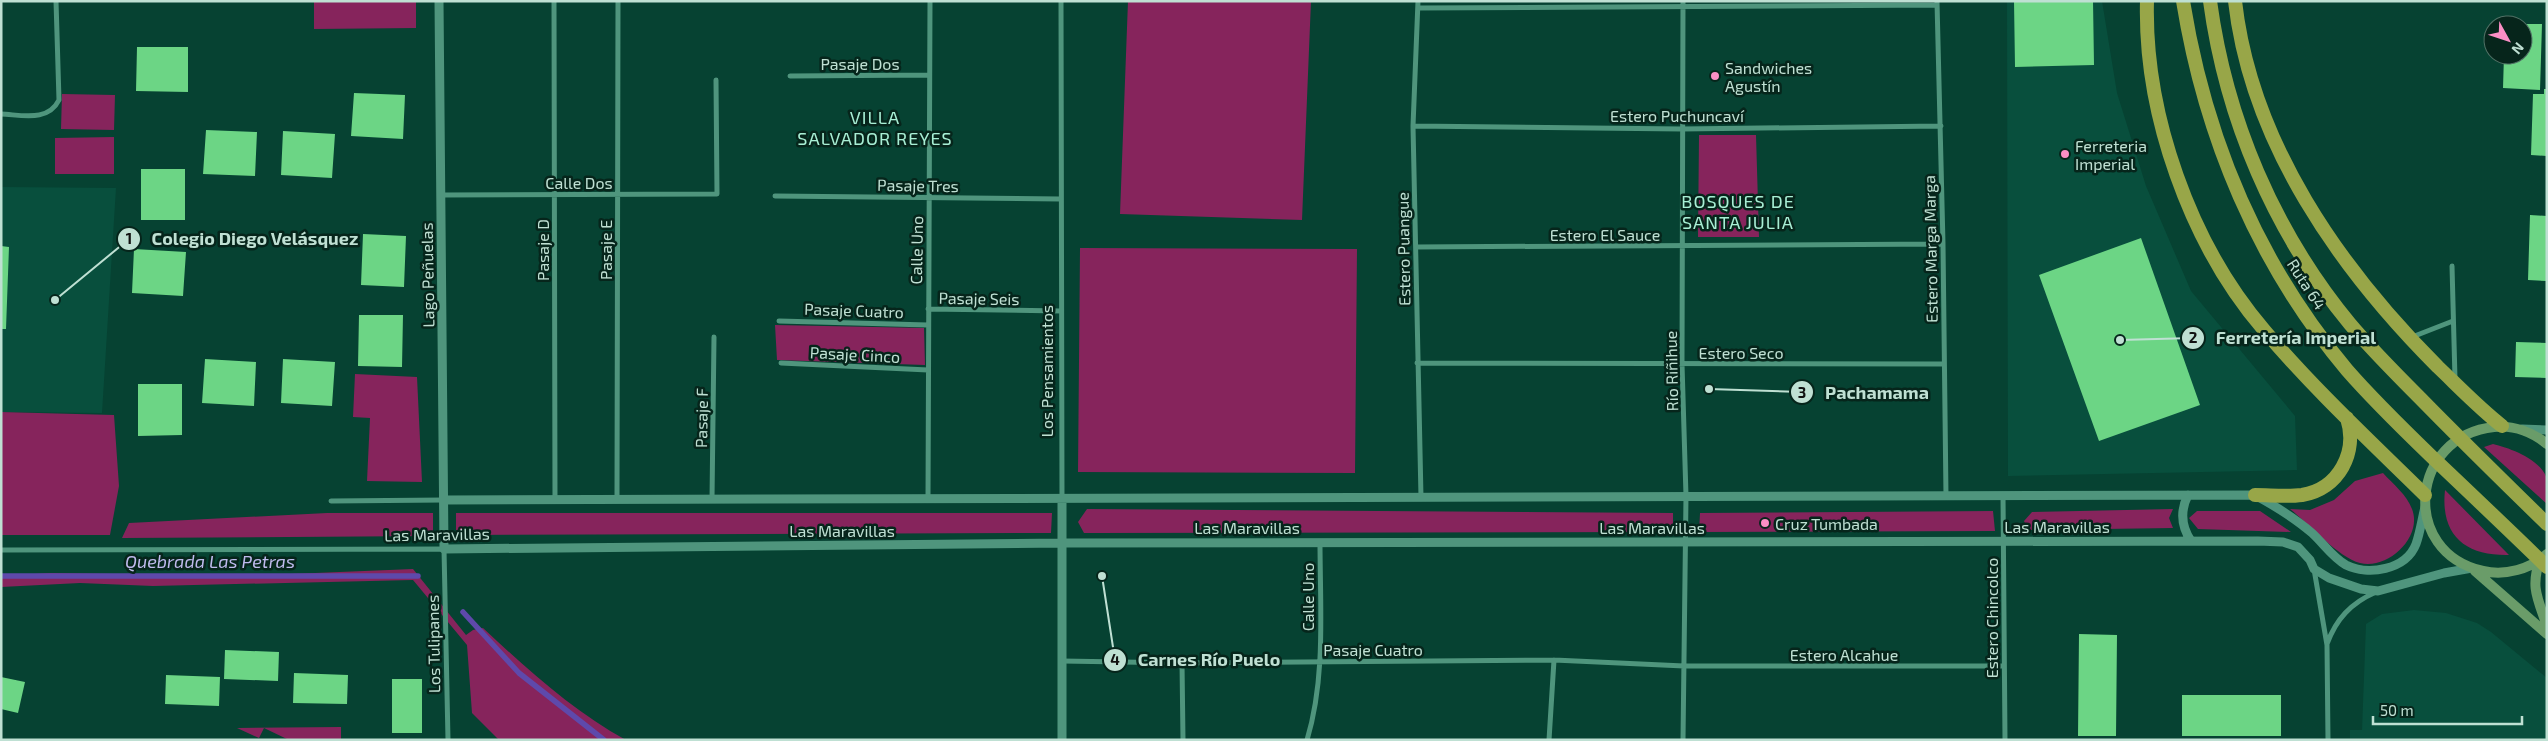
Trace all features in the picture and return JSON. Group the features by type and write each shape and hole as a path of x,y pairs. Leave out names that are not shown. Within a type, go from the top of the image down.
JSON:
{"highway":[{"path":"2147,1 2149,50 2162,128 2187,201 2202,235 2240,299 2263,329 2425,501"},
{"name":"Ruta 64","path":"2183,1 2200,89 2216,141 2248,216 2293,297 2336,356 2378,404 2545,560"},
{"name":"Ruta 64","path":"2210,1 2222,68 2247,149 2263,186 2302,258 2349,324 2376,354 2547,524"},
{"path":"2234,1 2253,83 2281,155 2324,228 2409,338 2484,413 2502,426"},
{"path":"2255,495 2301,495 2314,492 2335,478 2342,470 2350,450 2350,428 2347,417"}],"main road":[{"path":"2545,560 2507,572 2489,572 2472,568 2454,559 2440,544 2429,527 2425,501 2430,473 2441,454 2464,435 2477,429 2502,426 2518,429 2537,437 2547,444"},
{"path":"2545,560 2534,577 2537,595 2547,626"},
{"path":"2472,568 2547,634"}],"street":[{"path":"1,114 46,115 54,110 59,100 56,1"},
{"name":"Lago Peñuelas","path":"439,1 444,548"},
{"name":"Pasaje D","path":"554,1 555,500"},
{"name":"Pasaje E","path":"617,499 618,1"},
{"name":"Calle Uno","path":"928,499 930,1"},
{"name":"Los Pensamientos","path":"1061,1 1062,740"},
{"name":"Estero Puangue","path":"1418,1 1413,126 1421,497"},
{"path":"1418,8 1937,3"},
{"name":"Estero Marga Marga","path":"1937,3 1941,126 1946,496"},
{"name":"Río Riñihue","path":"1683,4 1682,364 1686,496 1683,740"},
{"name":"Pasaje Dos","path":"790,76 929,75"},
{"name":"Calle Dos","path":"441,195 717,194 716,80"},
{"name":"Estero Puchuncaví","path":"1413,126 1682,129 1941,126"},
{"name":"Pasaje Tres","path":"775,196 1060,199"},
{"name":"Estero El Sauce","path":"1416,247 1943,244"},
{"path":"2452,266 2456,384"},
{"name":"Pasaje Seis","path":"928,309 1061,311"},
{"path":"2409,338 2453,320"},
{"name":"Pasaje Cuatro","path":"779,321 928,325"},
{"name":"Pasaje F","path":"712,499 714,337"},
{"name":"Estero Seco","path":"1417,362 1944,364"},
{"name":"Pasaje Cinco","path":"781,363 928,370"},
{"path":"2518,429 2547,430"},
{"name":"Estero Chincolco","path":"2003,495 2005,740"},
{"path":"2188,495 2184,502 2182,519 2183,527 2191,541"},
{"path":"2255,495 2296,520 2338,560 2356,569 2366,570 2388,568 2408,555 2415,546 2425,501"},
{"name":"Las Maravillas","path":"331,501 2255,495"},
{"name":"Las Maravillas","path":"1,550 1062,543 2258,540 2291,544 2304,552 2314,569 2345,585 2378,591 2444,573 2472,568"},
{"name":"Calle Uno","path":"1307,740 1316,699 1320,662 1320,542"},
{"name":"Los Tulipanes","path":"444,548 448,740"},
{"path":"2314,569 2327,645 2328,740"},
{"path":"2327,645 2331,633 2346,612 2361,600 2378,591"},
{"path":"1549,740 1554,660"},
{"name":"Pasaje Cuatro","path":"1062,661 1182,663 1554,660 1684,666"},
{"path":"1182,663 1183,740"},
{"name":"Estero Alcahue","path":"1684,666 2004,666"}],"shaded area":[{"path":"314,1 416,1 416,28 314,29"},
{"path":"1128,1 1311,1 1302,220 1120,214"},
{"path":"2007,1 2102,1 2117,93 2146,186 2191,291 2295,416 2297,470 2008,476"},
{"path":"62,94 115,95 114,130 61,129"},
{"path":"1699,135 1756,135 1759,237 1698,237"},
{"path":"114,137 114,174 55,174 55,138"},
{"path":"1,187 116,188 102,413 1,412"},
{"path":"1080,248 1357,249 1355,473 1078,472"},
{"path":"775,325 924,328 925,365 777,360"},
{"path":"355,374 417,377 422,482 367,481 370,418 353,417"},
{"path":"1,412 114,415 119,486 110,535 1,535"},
{"path":"2493,444 2517,452 2539,466 2547,480 2547,504 2484,447"},
{"path":"2383,473 2407,499 2412,509 2414,520 2408,540 2401,549 2381,561 2371,564 2352,560 2333,547 2290,509 2310,510 2334,500 2355,481"},
{"path":"2445,490 2509,555 2480,552 2459,540 2447,520"},
{"path":"1087,509 1673,513 1673,532 1084,533 1078,522"},
{"path":"2173,509 2169,518 2173,528 2028,530 2024,521 2032,512"},
{"path":"1993,511 1995,531 1699,532 1700,513"},
{"path":"2197,511 2260,511 2291,532 2198,529 2189,518"},
{"path":"327,513 433,513 433,536 122,538 129,523"},
{"path":"456,513 1052,513 1051,533 456,535"},
{"path":"413,569 466,635 473,630 483,628 534,674 570,703 626,740 499,740 472,713 467,645 413,580 153,586 80,583 1,587 1,576 51,573 240,576"},
{"path":"2414,610 2446,613 2477,623 2491,632 2547,678 2547,740 2350,740 2350,730 2362,730 2366,624 2382,614"},
{"path":"341,727 341,740 289,740 264,728 259,738 237,728"}],"building":[{"path":"2014,1 2093,1 2094,65 2015,67"},
{"path":"2533,24 2542,24 2540,90 2503,88 2504,65 2533,65"},
{"path":"137,47 188,47 188,92 136,91"},
{"path":"2544,89 2547,89 2547,156 2531,155 2533,94 2544,94"},
{"path":"354,93 405,95 403,139 351,136"},
{"path":"206,130 257,132 255,176 203,174"},
{"path":"283,131 335,134 332,178 281,175"},
{"path":"141,169 185,169 185,220 141,220"},
{"path":"2530,215 2547,216 2547,281 2528,280"},
{"path":"363,234 406,236 404,287 361,285"},
{"path":"2141,238 2200,405 2099,441 2039,275"},
{"path":"1,246 9,247 6,329 1,329"},
{"path":"134,249 186,252 183,296 132,293"},
{"path":"359,315 403,315 402,367 358,366"},
{"path":"2516,342 2547,343 2547,378 2515,377"},
{"path":"205,359 256,362 254,406 202,403"},
{"path":"283,359 335,362 332,406 281,403"},
{"path":"138,384 182,384 182,435 138,436"},
{"path":"2079,634 2117,635 2116,736 2078,736"},
{"path":"225,650 279,652 278,681 224,679"},
{"path":"294,673 348,675 347,704 293,703"},
{"path":"166,675 220,677 219,706 165,704"},
{"path":"1,677 25,682 18,713 1,709"},
{"path":"392,679 422,679 422,733 392,733"},
{"path":"2182,695 2281,695 2281,736 2182,736"}],"waterway":[{"name":"Quebrada Las Petras","path":"1,576 418,576"},
{"path":"463,612 519,673 604,740"}],"place":[{"name":"Sandwiches Agustín","path":"1715,76"},
{"name":"Ferreteria Imperial","path":"2065,154"},
{"name":"Colegio Diego Velásquez","path":"55,300"},
{"name":"Ferretería Imperial","path":"2120,340"},
{"name":"Pachamama","path":"1709,389"},
{"name":"Cruz Tumbada","path":"1765,523"},
{"name":"Carnes Río Puelo","path":"1102,576"}],"district":[{"name":"VILLA SALVADOR REYES","path":"875,127"},
{"name":"BOSQUES DE SANTA JULIA","path":"1738,211"}]}
